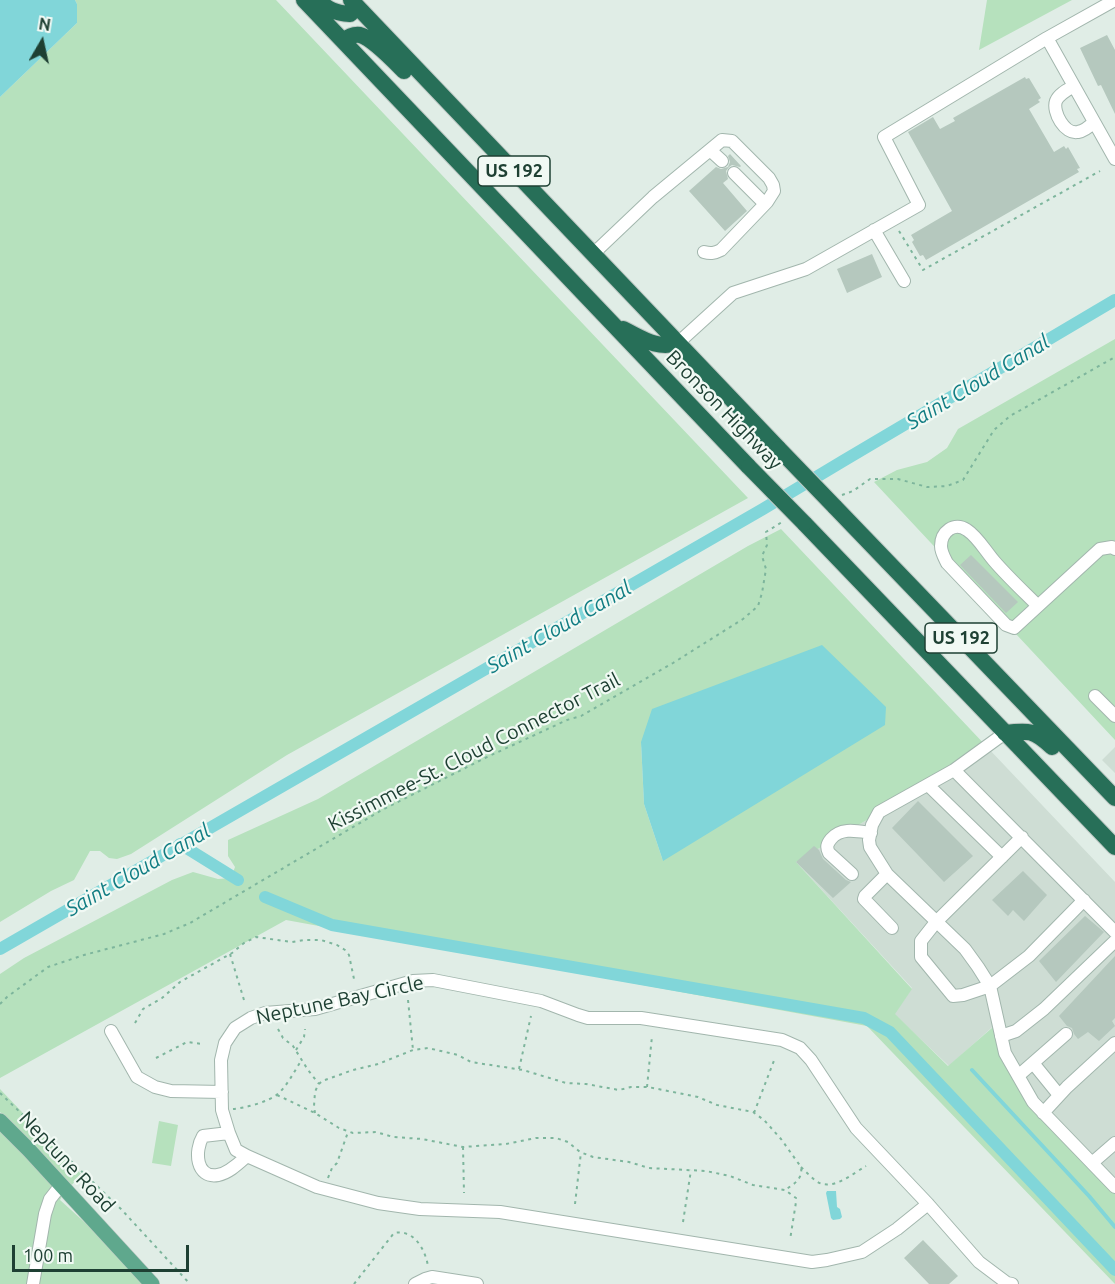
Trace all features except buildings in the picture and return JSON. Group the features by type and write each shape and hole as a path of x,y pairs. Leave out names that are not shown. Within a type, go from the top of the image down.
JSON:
{"highway":[{"name":"Bronson Highway","path":"304,0 1115,847"},
{"path":"318,0 327,9 350,14 358,2"},
{"name":"Bronson Highway","path":"358,2 471,126 1115,800"},
{"path":"343,41 350,36 359,35 369,39 403,70 447,116 471,126"},
{"path":"611,322 654,344 678,343"},
{"path":"1005,733 1023,731 1039,734 1089,783 1115,800"}],"main road":[{"name":"Neptune Road","path":"0,1121 152,1284"}],"street":[{"path":"678,343 733,293 807,269 919,205 884,137 1047,38 1115,0"},
{"path":"1047,38 1115,159"},
{"path":"1074,86 1060,95 1056,101 1055,107 1059,117 1066,129 1072,132 1078,132 1094,122"},
{"path":"593,254 653,197 722,140 732,141 769,178 774,191 765,204 721,250 710,254 704,252"},
{"path":"710,150 722,161"},
{"path":"734,173 765,204"},
{"path":"874,230 904,281"},
{"path":"1038,606 993,561 966,529 958,526 944,533 940,544 942,555 947,563 1006,625 1014,628 1038,606 1100,549 1112,547 1115,549"},
{"path":"1095,696 1115,716"},
{"path":"1005,733 954,770 879,812 872,825 870,847 887,874 964,949 990,986 1005,1053 1033,1102 1115,1187"},
{"path":"954,770 1115,932"},
{"path":"928,785 1002,857"},
{"path":"852,874 829,853 827,845 834,836 846,831 870,833"},
{"path":"1022,837 936,922 921,941 921,957 953,996 990,986 1029,956 1084,900"},
{"path":"887,874 864,899 892,928"},
{"path":"1001,1036 1016,1031 1044,1009 1115,941"},
{"name":"Neptune Bay Circle","path":"928,1204 897,1229 862,1252 812,1262 500,1212 420,1209 378,1203 317,1187 236,1150 222,1110 221,1060 225,1043 235,1028 244,1021 265,1013 315,1009 413,981 433,981 541,1001 588,1018 641,1018 782,1040 800,1048 855,1128 928,1204 979,1262 1007,1283 1012,1284"},
{"path":"111,1031 137,1077 155,1087 171,1091 222,1092"},
{"path":"1018,1076 1066,1034"},
{"path":"1043,1113 1115,1043"},
{"path":"1033,1063 1059,1095"},
{"path":"229,1133 203,1136 198,1156 199,1167 203,1172 218,1175 227,1172 247,1156"},
{"path":"1092,1163 1115,1143"},
{"path":"33,1284 45,1214 50,1199 61,1185"},
{"path":"415,1284 430,1278 477,1284"}],"path":[{"path":"893,219 923,270 1100,171"},
{"path":"870,479 898,479 927,487 947,486 963,480 994,430 1010,416 1115,357"},
{"name":"Kissimmee-St. Cloud Connector Trail","path":"0,1004 48,967 164,934 190,923 382,810 485,758 567,720 581,716 683,657 743,619 758,606 766,569 762,556 767,545 766,532"},
{"path":"135,1023 143,1009 162,998 180,982 256,937 292,942 321,940 337,945 349,955 354,979"},
{"path":"230,954 244,1000"},
{"path":"408,1000 413,1050"},
{"path":"519,1070 531,1016"},
{"path":"278,1029 279,1034 296,1050 308,1071 320,1084"},
{"path":"296,1050 304,1037 305,1029"},
{"path":"647,1087 652,1036"},
{"path":"156,1058 187,1042 202,1044"},
{"path":"315,1113 315,1092 320,1084 329,1078 378,1064 413,1050 429,1048 458,1055 471,1062 519,1070 566,1083 586,1084 615,1090 647,1087 698,1097 717,1105 754,1113 764,1120 781,1139 801,1167 822,1184 838,1182 866,1166"},
{"path":"754,1113 775,1058"},
{"path":"230,1109 251,1105 277,1095 301,1061"},
{"path":"0,1093 121,1209 190,1284"},
{"path":"277,1095 348,1132 376,1132 393,1137 464,1146 556,1138 568,1142 581,1152 600,1159 629,1161 644,1167 706,1171 730,1176 753,1185 785,1190 796,1198 790,1240"},
{"path":"324,1189 332,1168 337,1163 348,1132"},
{"path":"464,1146 464,1192"},
{"path":"575,1204 581,1152"},
{"path":"785,1190 796,1182 802,1171 801,1167"},
{"path":"683,1222 690,1170"},
{"path":"354,1284 397,1232 408,1234 420,1244 428,1262 430,1278"}],"shaded area":[{"path":"1115,747 1115,773 1102,760"},
{"path":"988,748 1115,882 1115,1183 1015,1081 999,1021 949,1066 894,1014 912,988 796,862"}],"green space":[{"path":"75,0 276,0 748,498 287,755 131,854 117,859 109,858 100,851 90,851 74,880 0,922 0,97 77,23"},
{"path":"987,0 1072,0 979,50"},
{"path":"1115,339 1115,740 874,482 897,470 927,462 947,448 958,429"},
{"path":"781,529 988,748 796,862 912,989 895,1014 948,1066 1000,1021 1016,1081 1115,1183 1115,1284 867,1026 286,920 0,1078 0,974 24,958 172,880 193,872 218,879 231,878 235,867 228,856 228,840 318,799 748,546","holes":["641,742 663,861 644,804"]},
{"path":"0,1089 81,1174 71,1186 0,1112"},
{"path":"159,1121 178,1125 171,1166 152,1163"},
{"path":"0,1130 62,1196 60,1200 91,1228 143,1284 0,1284"}],"water":[{"path":"0,0 75,0 77,23 0,97"},
{"path":"822,645 886,707 885,725 663,861 644,804 641,742 652,709"},
{"path":"827,1191 836,1191 837,1207 842,1217 840,1219 831,1218"}],"waterway":[{"name":"Saint Cloud Canal","path":"0,949 763,509 1115,300"},
{"path":"180,844 238,880"},
{"path":"265,897 332,925 864,1018 890,1032 1115,1270"},
{"path":"972,1070 1115,1227"}]}
